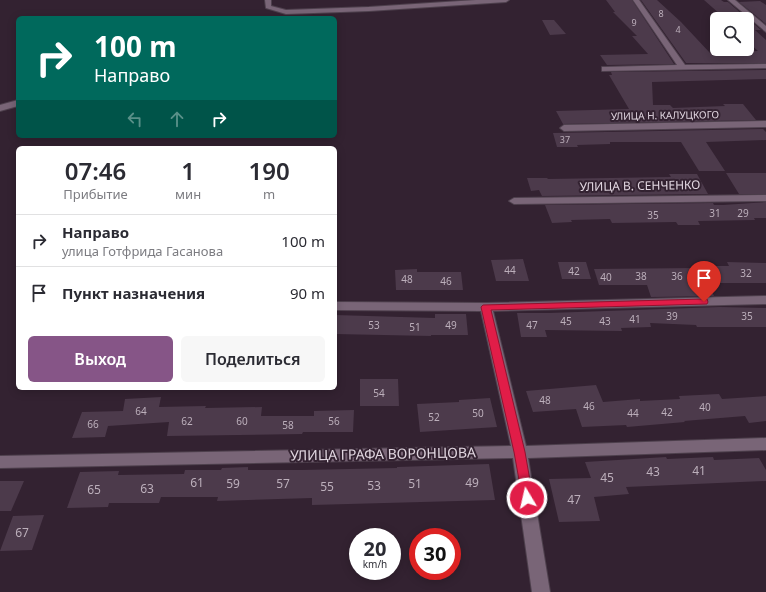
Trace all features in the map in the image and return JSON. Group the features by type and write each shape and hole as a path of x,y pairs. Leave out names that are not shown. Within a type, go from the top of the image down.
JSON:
{"street":[{"path":"366,0 370,9"},
{"path":"268,3 286,12 370,9 506,0"},
{"path":"636,0 682,67"},
{"path":"731,0 766,30"},
{"path":"605,69 766,66"},
{"path":"0,108 16,104"},
{"name":"УЛИЦА Н. КАЛУЦКОГО","path":"564,128 766,124"},
{"name":"УЛИЦА В. СЕНЧЕНКО","path":"514,201 766,198"},
{"path":"337,306 486,307 766,300"},
{"path":"486,307 520,452 541,592"},
{"name":"УЛИЦА ГРАФА ВОРОНЦОВА","path":"0,462 520,452 766,444"}],"building":[{"path":"606,0 632,0 674,64 607,65 600,55 648,54 632,36 637,36 613,12 615,12"},
{"path":"641,0 657,0 681,22 710,53 710,56 754,56 754,51 758,51 754,47 754,24 761,30 755,30 766,40 766,63 686,63"},
{"path":"704,0 721,0 728,2 740,12 718,12"},
{"path":"760,1 766,5 766,24 754,14 754,12 751,12 739,2"},
{"path":"542,20 554,20 566,34 550,35"},
{"path":"766,70 766,79 652,82 653,105 670,105 673,108 743,104 756,120 563,124 556,111 629,109 609,75 612,75 611,72"},
{"path":"763,129 766,132 766,140 706,142 725,171 699,171 681,142 610,142 610,144 557,147 553,133"},
{"path":"726,173 766,173 766,194 739,194"},
{"path":"669,174 697,174 708,194 542,196 539,190 531,191 527,178 671,177"},
{"path":"766,202 766,218 754,218 755,220 698,221 700,225 678,225 676,222 612,223 610,219 571,220 572,222 552,223 545,205 713,203 714,205 723,205"},
{"path":"523,259 529,281 496,281 491,260"},
{"path":"558,262 586,262 591,279 562,279"},
{"path":"727,262 766,263 766,283 708,283 714,296 651,297 647,285 599,285 594,269 698,268 697,266 729,266"},
{"path":"417,269 417,272 461,272 463,290 396,290 395,270"},
{"path":"720,307 766,308 766,327 697,327 696,325 650,323 651,327 621,328 622,331 545,330 547,337 521,337 517,313 549,313"},
{"path":"435,314 466,314 468,335 431,336 337,334 337,315 435,318"},
{"path":"360,379 398,379 399,406 360,406"},
{"path":"596,385 603,402 640,399 640,401 680,399 679,396 719,394 722,399 766,396 766,421 749,423 745,416 627,427 626,425 582,427 576,409 533,412 526,391"},
{"path":"161,397 159,407 262,407 261,416 314,416 314,411 354,410 353,432 167,436 169,422 108,426 105,437 72,438 82,412 123,411 125,399"},
{"path":"490,398 497,427 420,432 417,404 459,402 459,400"},
{"path":"666,457 667,459 713,457 714,460 759,458 766,470 766,481 626,487 629,494 594,497 600,521 559,522 549,479 591,478 585,462"},
{"path":"489,464 495,500 312,505 312,498 217,501 218,497 161,497 159,503 109,503 108,507 67,508 80,472 119,471 118,475 184,474 185,470 221,470 222,468 248,467 248,470 301,470"},
{"path":"0,481 24,481 11,511 0,511"},
{"path":"44,515 32,550 0,551 13,516"}],"route":[{"path":"527,498 520,452 486,307 704,302"}]}
